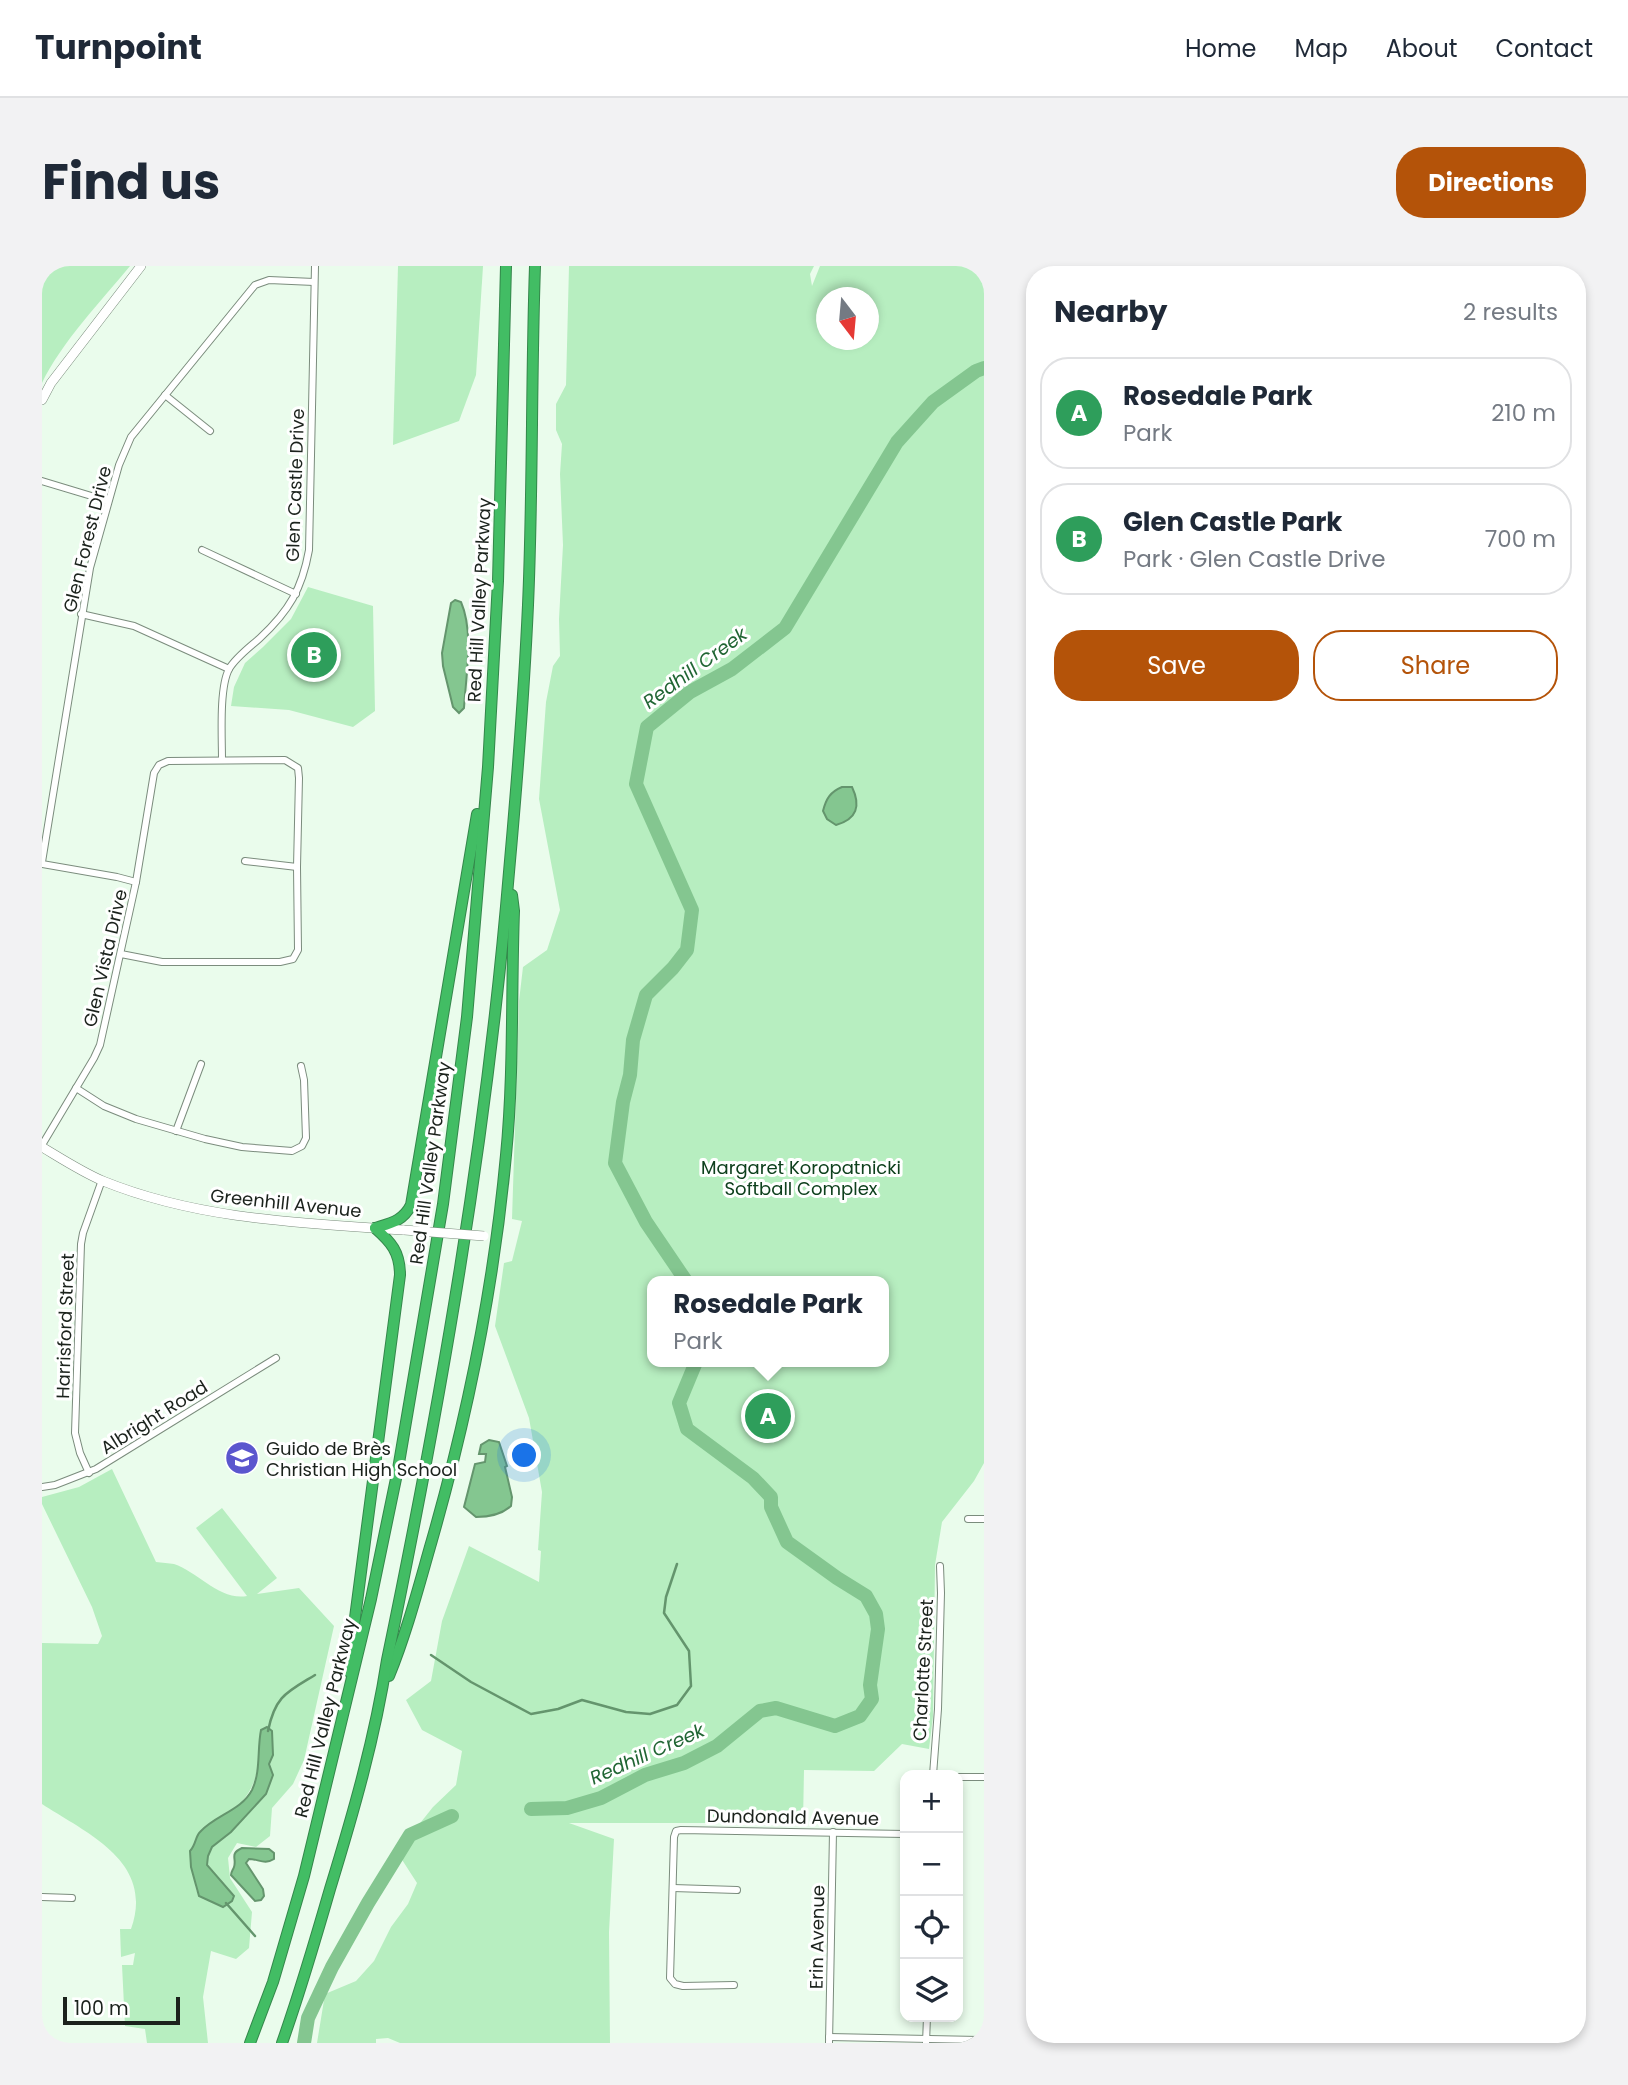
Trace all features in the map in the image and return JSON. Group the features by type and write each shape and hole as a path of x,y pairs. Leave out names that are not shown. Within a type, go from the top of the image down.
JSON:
{"highway":[{"name":"Red Hill Valley Parkway","path":"250,2043 274,1982 289,1931 372,1599 398,1469 441,1217 467,1017 488,767 499,568 506,266"},
{"path":"282,2043 355,1807 382,1691 452,1322 487,1075 509,873 528,603 535,266"},
{"path":"375,1228 398,1221 407,1214 411,1205 480,792 488,767"},
{"path":"382,1691 403,1637 454,1460 496,1236 510,1104 513,911 509,873"},
{"path":"343,1718 355,1607 400,1275 396,1249 391,1241 375,1228"}],"street":[{"path":"42,400 51,383 141,266"},
{"name":"Glen Castle Drive","path":"229,669 277,621 296,594 304,575 309,550 315,266"},
{"name":"Glen Forest Drive","path":"42,863 90,568 119,465 131,437 257,283 269,280 314,282"},
{"path":"165,395 210,430"},
{"path":"42,481 108,501"},
{"path":"202,550 296,594"},
{"path":"81,614 134,626 229,669 222,707 222,760 285,760 298,768 298,950 293,958 280,962 162,962 121,954"},
{"name":"Glen Vista Drive","path":"42,1146 100,1045 136,882 154,772 159,765 168,761 222,760"},
{"path":"245,861 297,867"},
{"path":"42,863 136,882"},
{"path":"176,1131 201,1064"},
{"path":"76,1088 104,1106 176,1131 242,1147 292,1150 302,1146 306,1138 301,1066"},
{"name":"Greenhill Avenue","path":"42,1146 102,1180 209,1212 270,1220 496,1236"},
{"name":"Harrisford Street","path":"89,1473 75,1433 79,1271 83,1233 102,1180"},
{"name":"Albright Road","path":"42,1487 89,1473 276,1358"},
{"path":"968,1519 984,1519"},
{"name":"Charlotte Street","path":"933,1770 938,1696 940,1566"},
{"path":"963,1777 984,1777"},
{"name":"Dundonald Avenue","path":"673,1888 676,1831 900,1834"},
{"name":"Erin Avenue","path":"829,2040 833,1832"},
{"path":"734,1985 683,1986 675,1984 670,1978 673,1888 737,1890"},
{"path":"42,1897 72,1898"},
{"path":"926,2041 927,2022"},
{"path":"829,2040 984,2040"}],"green space":[{"path":"42,266 130,266 71,337 42,383"},
{"path":"398,266 483,266 476,375 459,421 393,445"},
{"name":"Margaret Koropatnicki Softball Complex","path":"569,266 814,266 810,274 812,286 820,266 984,266 984,1463 974,1481 942,1522 935,1565 933,1716 929,1749 902,1744 874,1771 804,1770 803,1823 569,1823 614,1839 609,1932 610,2043 400,2043 388,2038 376,2039 376,2043 317,2043 325,1994 356,1981 374,1961 391,1927 408,1904 417,1883 397,1852 433,1807 456,1785 462,1751 422,1730 406,1700 431,1681 442,1621 469,1546 539,1582 542,1492 529,1418 495,1326 504,1263 512,1261 522,1221 512,1219 519,1001 523,967 547,950 560,910 539,799 546,702 553,666 560,656 562,444 556,430 556,404 566,385"},
{"path":"308,587 373,606 375,711 353,727 289,710 231,706 234,687 245,663 291,619"},
{"path":"112,1469 156,1562 183,1568 228,1594 247,1596 196,1528 222,1508 277,1578 257,1594 299,1588 334,1626 304,1760 293,1784 272,1808 270,1836 256,1847 237,1843 228,1858 230,1878 252,1912 249,1948 236,1959 211,1951 203,1997 208,2043 147,2043 145,2029 125,2026 122,1965 133,1965 135,1953 121,1957 120,1929 131,1929 136,1906 134,1885 126,1868 113,1853 97,1839 42,1804 42,1643 98,1644 102,1636 92,1607 42,1504 42,1497 79,1487","holes":["259,1740 273,1755 269,1764 272,1775 266,1794 231,1832 212,1847 208,1856 207,1865 231,1892 223,1907 199,1896 190,1851 203,1829 237,1806 250,1791 259,1761"]}],"shaded area":[{"path":"455,600 461,602 465,614 468,640 464,708 459,713 453,707 442,653 451,603"},
{"path":"842,787 852,787 856,806 849,819 836,825 827,819 823,811 829,796"},
{"path":"489,1440 499,1442 507,1466 511,1506 495,1515 476,1517 464,1507 475,1464 485,1462 486,1454 479,1454 481,1445"},
{"path":"267,1727 272,1731 273,1755 269,1764 273,1775 266,1794 231,1832 212,1847 208,1856 207,1865 234,1896 232,1901 223,1907 199,1896 191,1867 190,1851 197,1836 206,1826 235,1808 252,1790 257,1775 261,1730"},
{"path":"242,1848 269,1849 274,1853 274,1859 271,1861 249,1859 246,1863 263,1889 264,1896 261,1900 255,1901 231,1875 235,1854"}],"waterway":[{"name":"Redhill Creek","path":"683,1276 646,1222 615,1163 633,1040 646,995 687,950 692,910 636,784 647,727 690,692 732,669 785,628 897,442 933,402 984,368"},
{"name":"Redhill Creek","path":"531,1809 567,1808 601,1798 645,1775 684,1763 717,1746 760,1711 776,1708 835,1726 860,1716 872,1699 870,1685 878,1629 876,1614 866,1596 787,1542 771,1507 771,1497 753,1478 687,1429 679,1403 694,1367"},
{"path":"431,1655 471,1682 531,1714 558,1709 582,1700 626,1712 650,1714 677,1705 691,1686 689,1651 664,1613 666,1597 677,1564"},
{"path":"268,1731 274,1710 284,1696 315,1675"},
{"name":"Redhill Creek","path":"304,2043 308,2018 332,1967 410,1835 452,1816"},
{"path":"226,1903 255,1936"}],"place":[{"name":"Glen Castle Park","path":"314,655"},
{"name":"Rosedale Park","path":"768,1416"},
{"name":"Guido de Brès Christian High School","path":"242,1458"}]}
